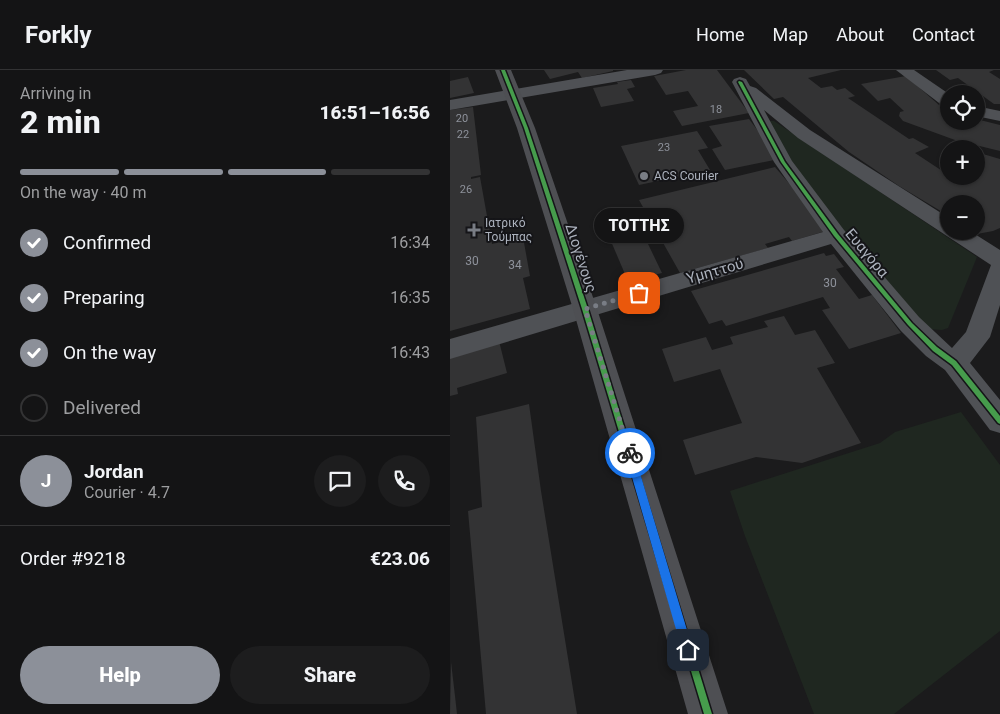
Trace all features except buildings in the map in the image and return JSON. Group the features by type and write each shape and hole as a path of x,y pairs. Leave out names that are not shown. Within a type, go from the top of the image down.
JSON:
{"street":[{"name":"Διογένους","path":"503,70 526,128 585,309 708,714"},
{"path":"450,105 655,70"},
{"path":"904,70 940,96"},
{"name":"Ευαγόρα","path":"733,76 804,134 940,222"},
{"name":"Ευαγόρα","path":"733,76 783,162 836,235 910,324 935,349 954,363 1000,421"},
{"path":"985,113 1000,116"},
{"name":"Υμηττού","path":"450,349 836,235"},
{"path":"968,240 1000,260"},
{"path":"954,363 977,337 1000,270"}],"shaded area":[{"path":"769,121 774,121 940,232 940,240 952,240 977,257 948,328 942,330 929,329 804,187"},
{"path":"961,412 1000,465 1000,631 894,714 814,714 745,536 730,491 880,443 895,432"}],"cycle path":[{"path":"503,70 526,128 585,309 708,714"},
{"path":"740,82 783,162 836,235 910,324 935,349 954,363 1000,421"}],"way so far":[{"path":"630,453 585,309 639,293"}],"place":[{"name":"ACS Courier","path":"644,176"},
{"name":"Ιατρικό Τούμπας","path":"474,230"},
{"name":"ΤΟΤΤΗΣ","path":"639,293"}],"route":[{"path":"630,453 688,650"}]}
